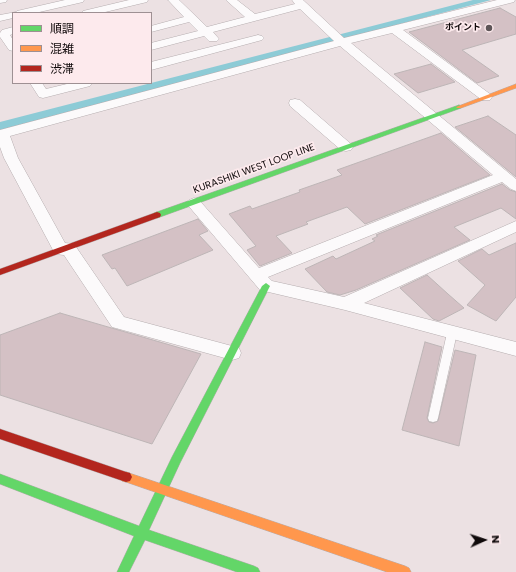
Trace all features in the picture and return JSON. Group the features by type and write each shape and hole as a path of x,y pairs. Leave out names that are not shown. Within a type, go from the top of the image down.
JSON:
{"street":[{"path":"25,12 79,0"},
{"path":"91,12 143,0"},
{"path":"173,0 223,47"},
{"path":"231,0 253,18"},
{"path":"232,353 118,322 64,249 6,160 1,132 337,38 394,29 510,0"},
{"path":"152,47 253,18 300,2 337,38 430,117 516,186"},
{"path":"0,18 12,15"},
{"path":"152,29 192,18"},
{"path":"337,38 348,29"},
{"path":"394,29 486,96"},
{"path":"12,30 6,32 4,35 12,47"},
{"path":"152,66 258,38"},
{"path":"37,84 44,94 82,84"},
{"name":"KURASHIKI WEST LOOP LINE","path":"0,272 516,86"},
{"path":"294,102 346,147"},
{"path":"123,572 162,489 232,353 262,281 503,176"},
{"path":"194,203 262,281 516,349"},
{"path":"345,304 516,226"},
{"path":"0,434 405,572"},
{"path":"0,479 142,533 254,572"}],"lane":[{"path":"433,418 452,333"}],"water":[{"path":"473,0 491,0 0,130 0,122"}],"building":[{"path":"500,8 516,17 516,34 462,50 499,76 477,83 409,32"},
{"path":"431,64 455,82 418,93 394,74"},
{"path":"488,116 516,135 516,177 455,127"},
{"path":"441,133 490,175 365,224 347,207 306,222 308,224 276,236 292,253 260,266 247,250 256,246 229,214 250,206 252,209 300,192 299,190 342,175 337,170"},
{"path":"502,184 510,190 516,192 516,219 501,208 454,227 470,240 356,290 340,295 327,292 305,269 333,256 336,259 375,241 372,239 378,236 376,235"},
{"path":"198,219 208,231 199,235 213,250 127,286 115,268 112,269 102,255"},
{"path":"516,243 516,297 496,321 467,305 485,285 458,261 482,249 489,255"},
{"path":"427,275 464,308 439,321 433,319 400,288"},
{"path":"60,313 201,354 152,444 0,395 0,335"},
{"path":"425,342 442,347 427,418 429,422 433,423 438,421 455,350 476,355 459,446 402,430"}],"traffic: fast":[{"path":"157,215 459,107"},
{"path":"123,572 176,460 266,286"},
{"path":"0,479 142,533 254,572"}],"traffic: slow":[{"path":"459,107 516,86"},
{"path":"126,477 405,572"}],"traffic: jam":[{"path":"0,272 157,215"},
{"path":"0,434 126,477"}],"place":[{"name":"ポイント","path":"489,28"}]}
